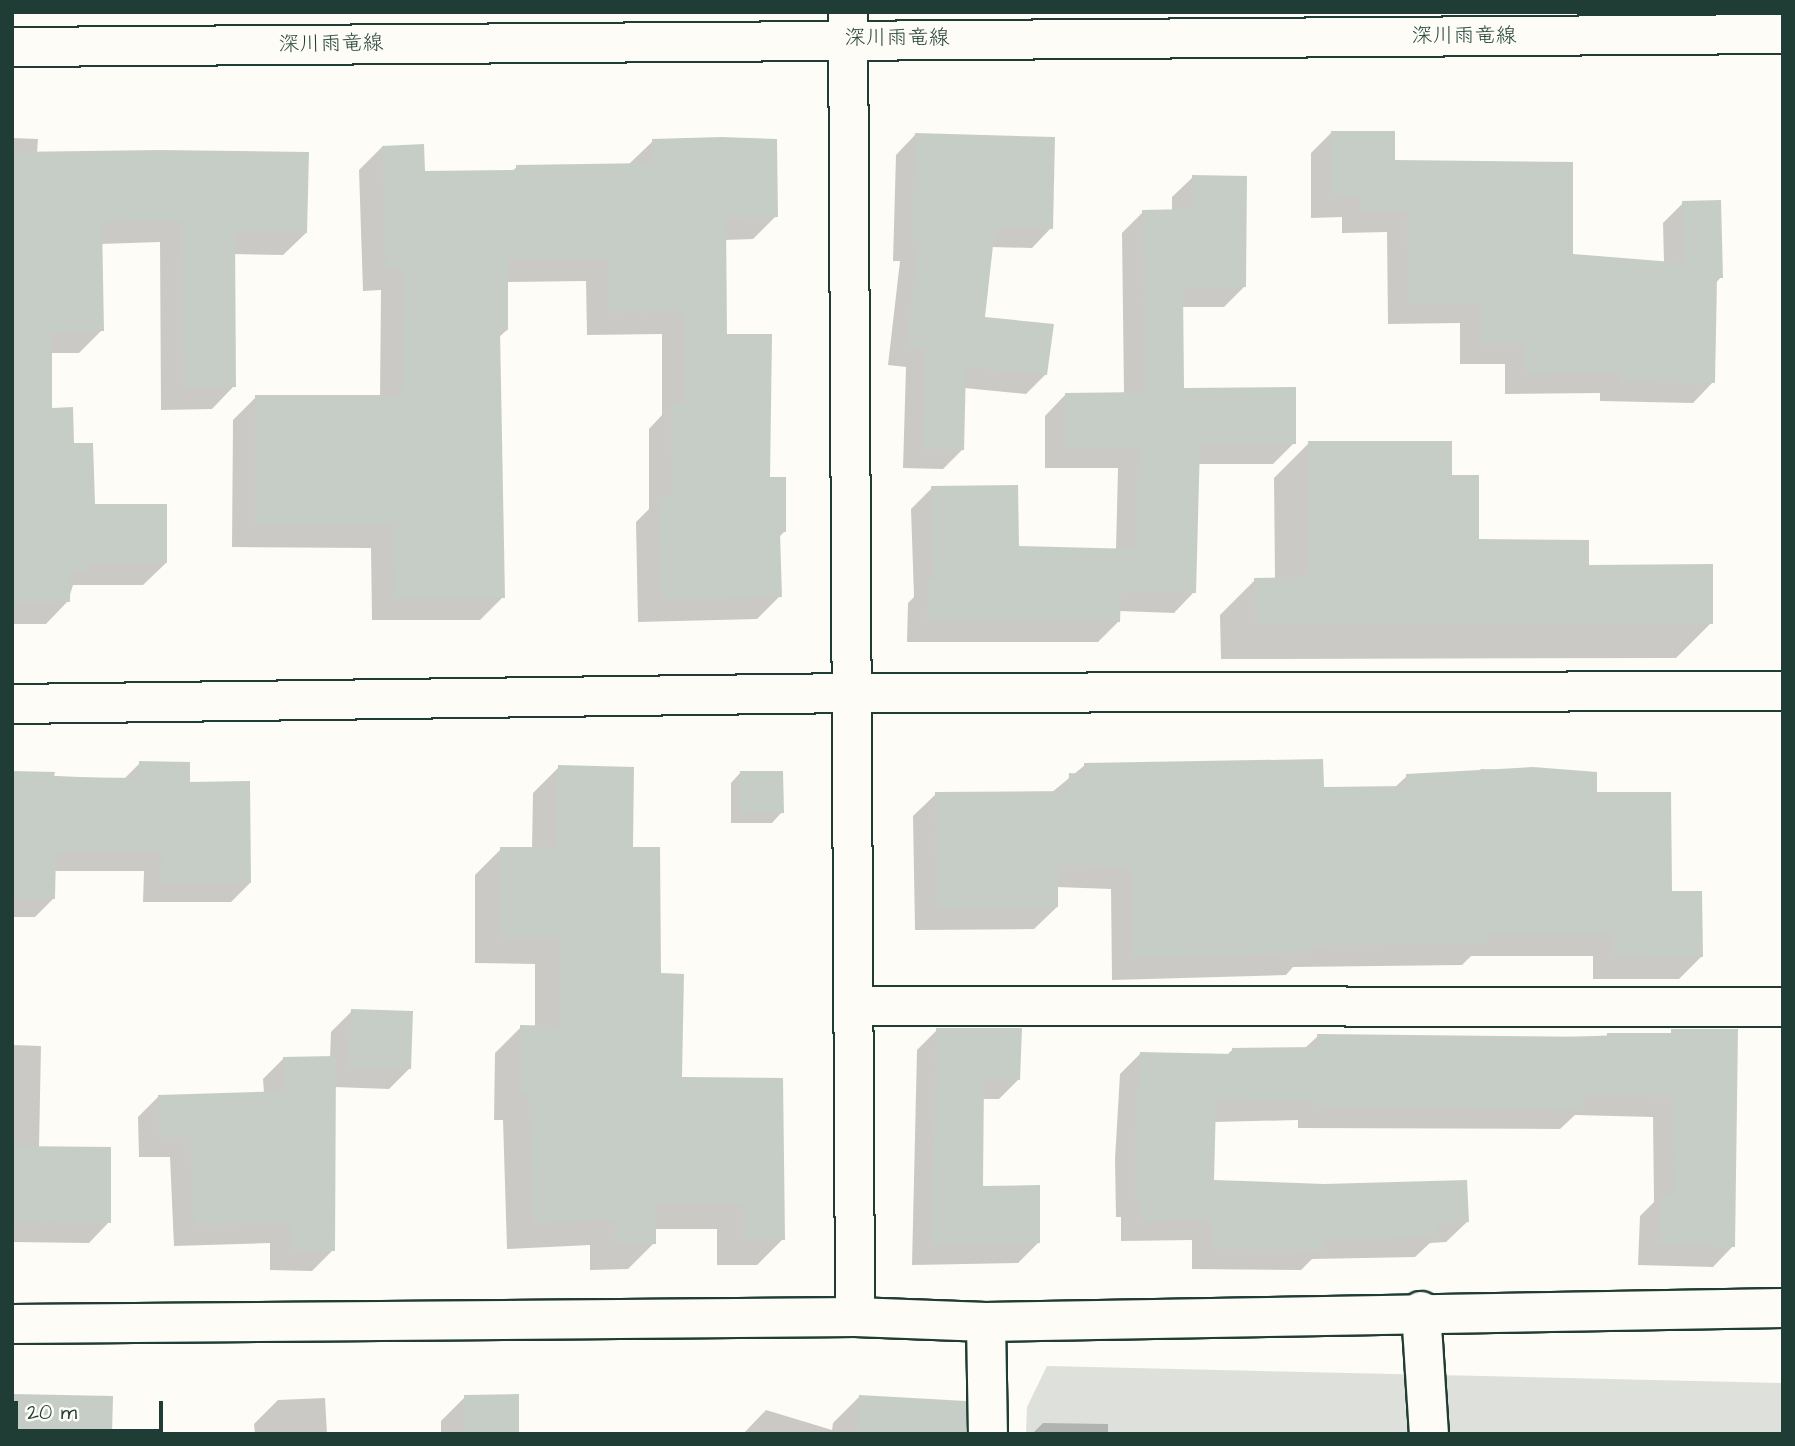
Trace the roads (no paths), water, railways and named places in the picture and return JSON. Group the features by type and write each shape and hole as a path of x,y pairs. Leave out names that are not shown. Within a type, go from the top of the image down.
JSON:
{"street":[{"name":"深川雨竜線","path":"12,47 848,25 1783,34"},
{"path":"848,25 855,1317"},
{"path":"12,704 852,693 1783,691"},
{"path":"854,1006 1783,1007"},
{"path":"12,1324 855,1317 985,1321 1420,1311 1783,1308"},
{"path":"1420,1311 1429,1434"},
{"path":"985,1321 989,1434"}]}
